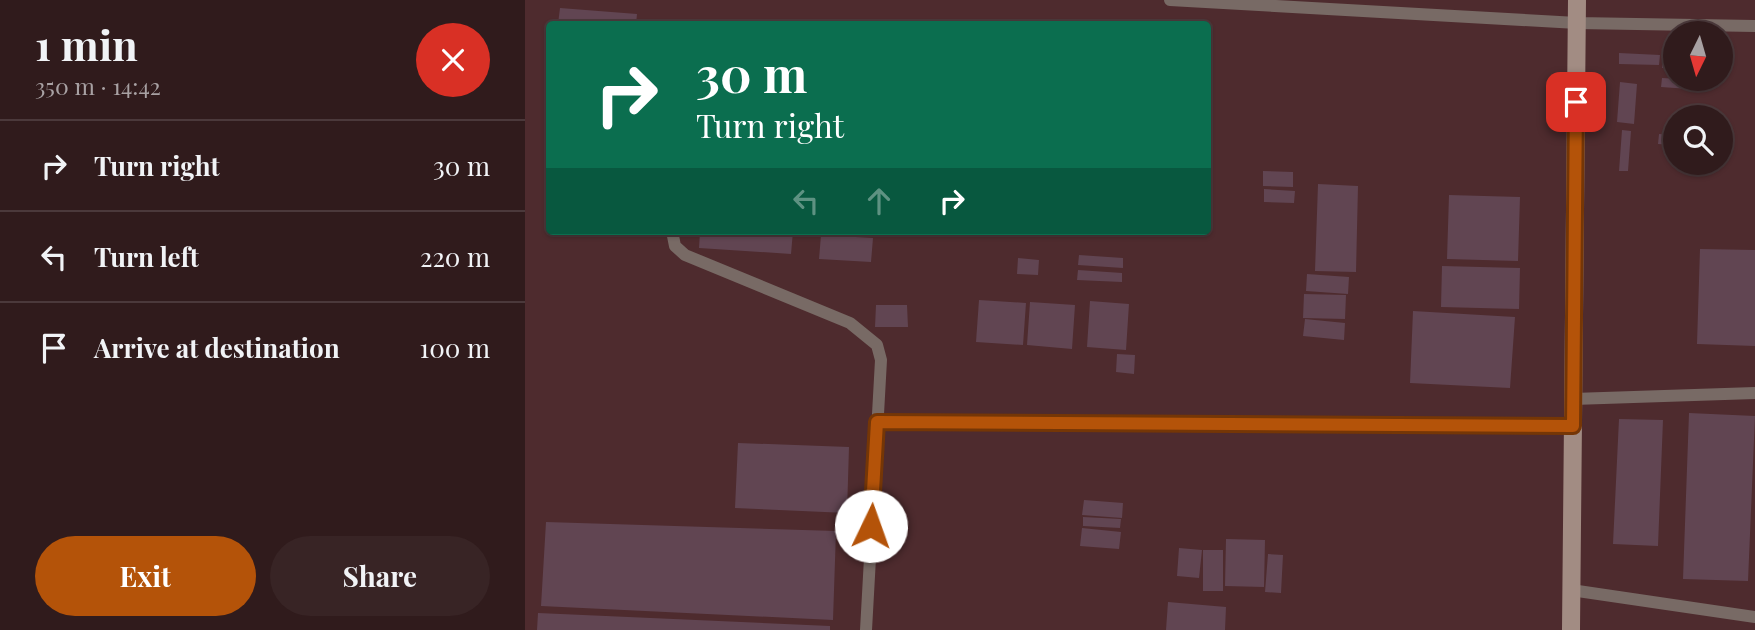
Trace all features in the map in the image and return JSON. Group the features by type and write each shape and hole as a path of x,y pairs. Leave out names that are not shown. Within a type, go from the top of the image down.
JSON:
{"street":[{"path":"1571,630 1577,0"}],"lane":[{"path":"1170,0 1577,23 1755,26"},
{"path":"673,235 675,246 685,255 850,323 877,345 881,360 866,630"},
{"path":"1573,399 1755,393"},
{"path":"877,422 1573,426"},
{"path":"1571,590 1755,617"}],"shaded area":[{"path":"525,0 1755,0 1755,630 525,630"}],"building":[{"path":"560,8 637,14 636,21 558,21"},
{"path":"1619,53 1660,55 1659,65 1619,64"},
{"path":"1620,82 1637,84 1634,124 1617,122"},
{"path":"1622,130 1631,131 1628,171 1619,171"},
{"path":"1659,134 1663,134 1663,144 1658,144"},
{"path":"1263,171 1293,172 1293,187 1263,186"},
{"path":"1318,184 1358,186 1356,272 1315,271"},
{"path":"1264,189 1295,191 1294,203 1264,202"},
{"path":"1449,195 1520,197 1518,261 1447,259"},
{"path":"700,235 793,235 791,254 699,248"},
{"path":"821,235 873,238 871,262 819,259"},
{"path":"1700,249 1755,250 1755,346 1697,344"},
{"path":"1079,255 1123,258 1123,268 1078,265"},
{"path":"1018,258 1039,260 1038,275 1017,274"},
{"path":"1442,266 1520,268 1519,309 1441,307"},
{"path":"1078,270 1122,273 1122,282 1077,280"},
{"path":"1307,274 1349,277 1348,294 1306,291"},
{"path":"1304,294 1346,295 1345,319 1303,318"},
{"path":"979,300 1026,303 1023,345 976,342"},
{"path":"1090,301 1129,304 1126,350 1087,347"},
{"path":"1030,302 1075,305 1072,349 1027,345"},
{"path":"876,305 907,305 908,327 875,327"},
{"path":"1413,311 1515,317 1510,388 1410,383"},
{"path":"1305,319 1345,323 1344,340 1303,336"},
{"path":"1117,354 1135,355 1134,374 1116,372"},
{"path":"1689,413 1755,416 1748,581 1683,579"},
{"path":"1619,419 1663,420 1658,546 1613,544"},
{"path":"738,443 849,447 847,513 735,508"},
{"path":"1084,500 1123,503 1122,518 1082,515"},
{"path":"1083,517 1121,519 1120,528 1083,526"},
{"path":"546,522 836,531 833,620 541,606"},
{"path":"1082,528 1121,532 1119,549 1080,546"},
{"path":"1226,539 1265,540 1264,587 1225,586"},
{"path":"1179,548 1202,550 1199,578 1177,576"},
{"path":"1203,550 1223,550 1223,591 1203,591"},
{"path":"1268,554 1283,555 1281,593 1265,592"},
{"path":"1168,602 1226,607 1225,630 1166,630"},
{"path":"538,613 830,626 830,630 537,630"}],"route":[{"path":"871,526 877,422 1573,426 1576,102"}]}
